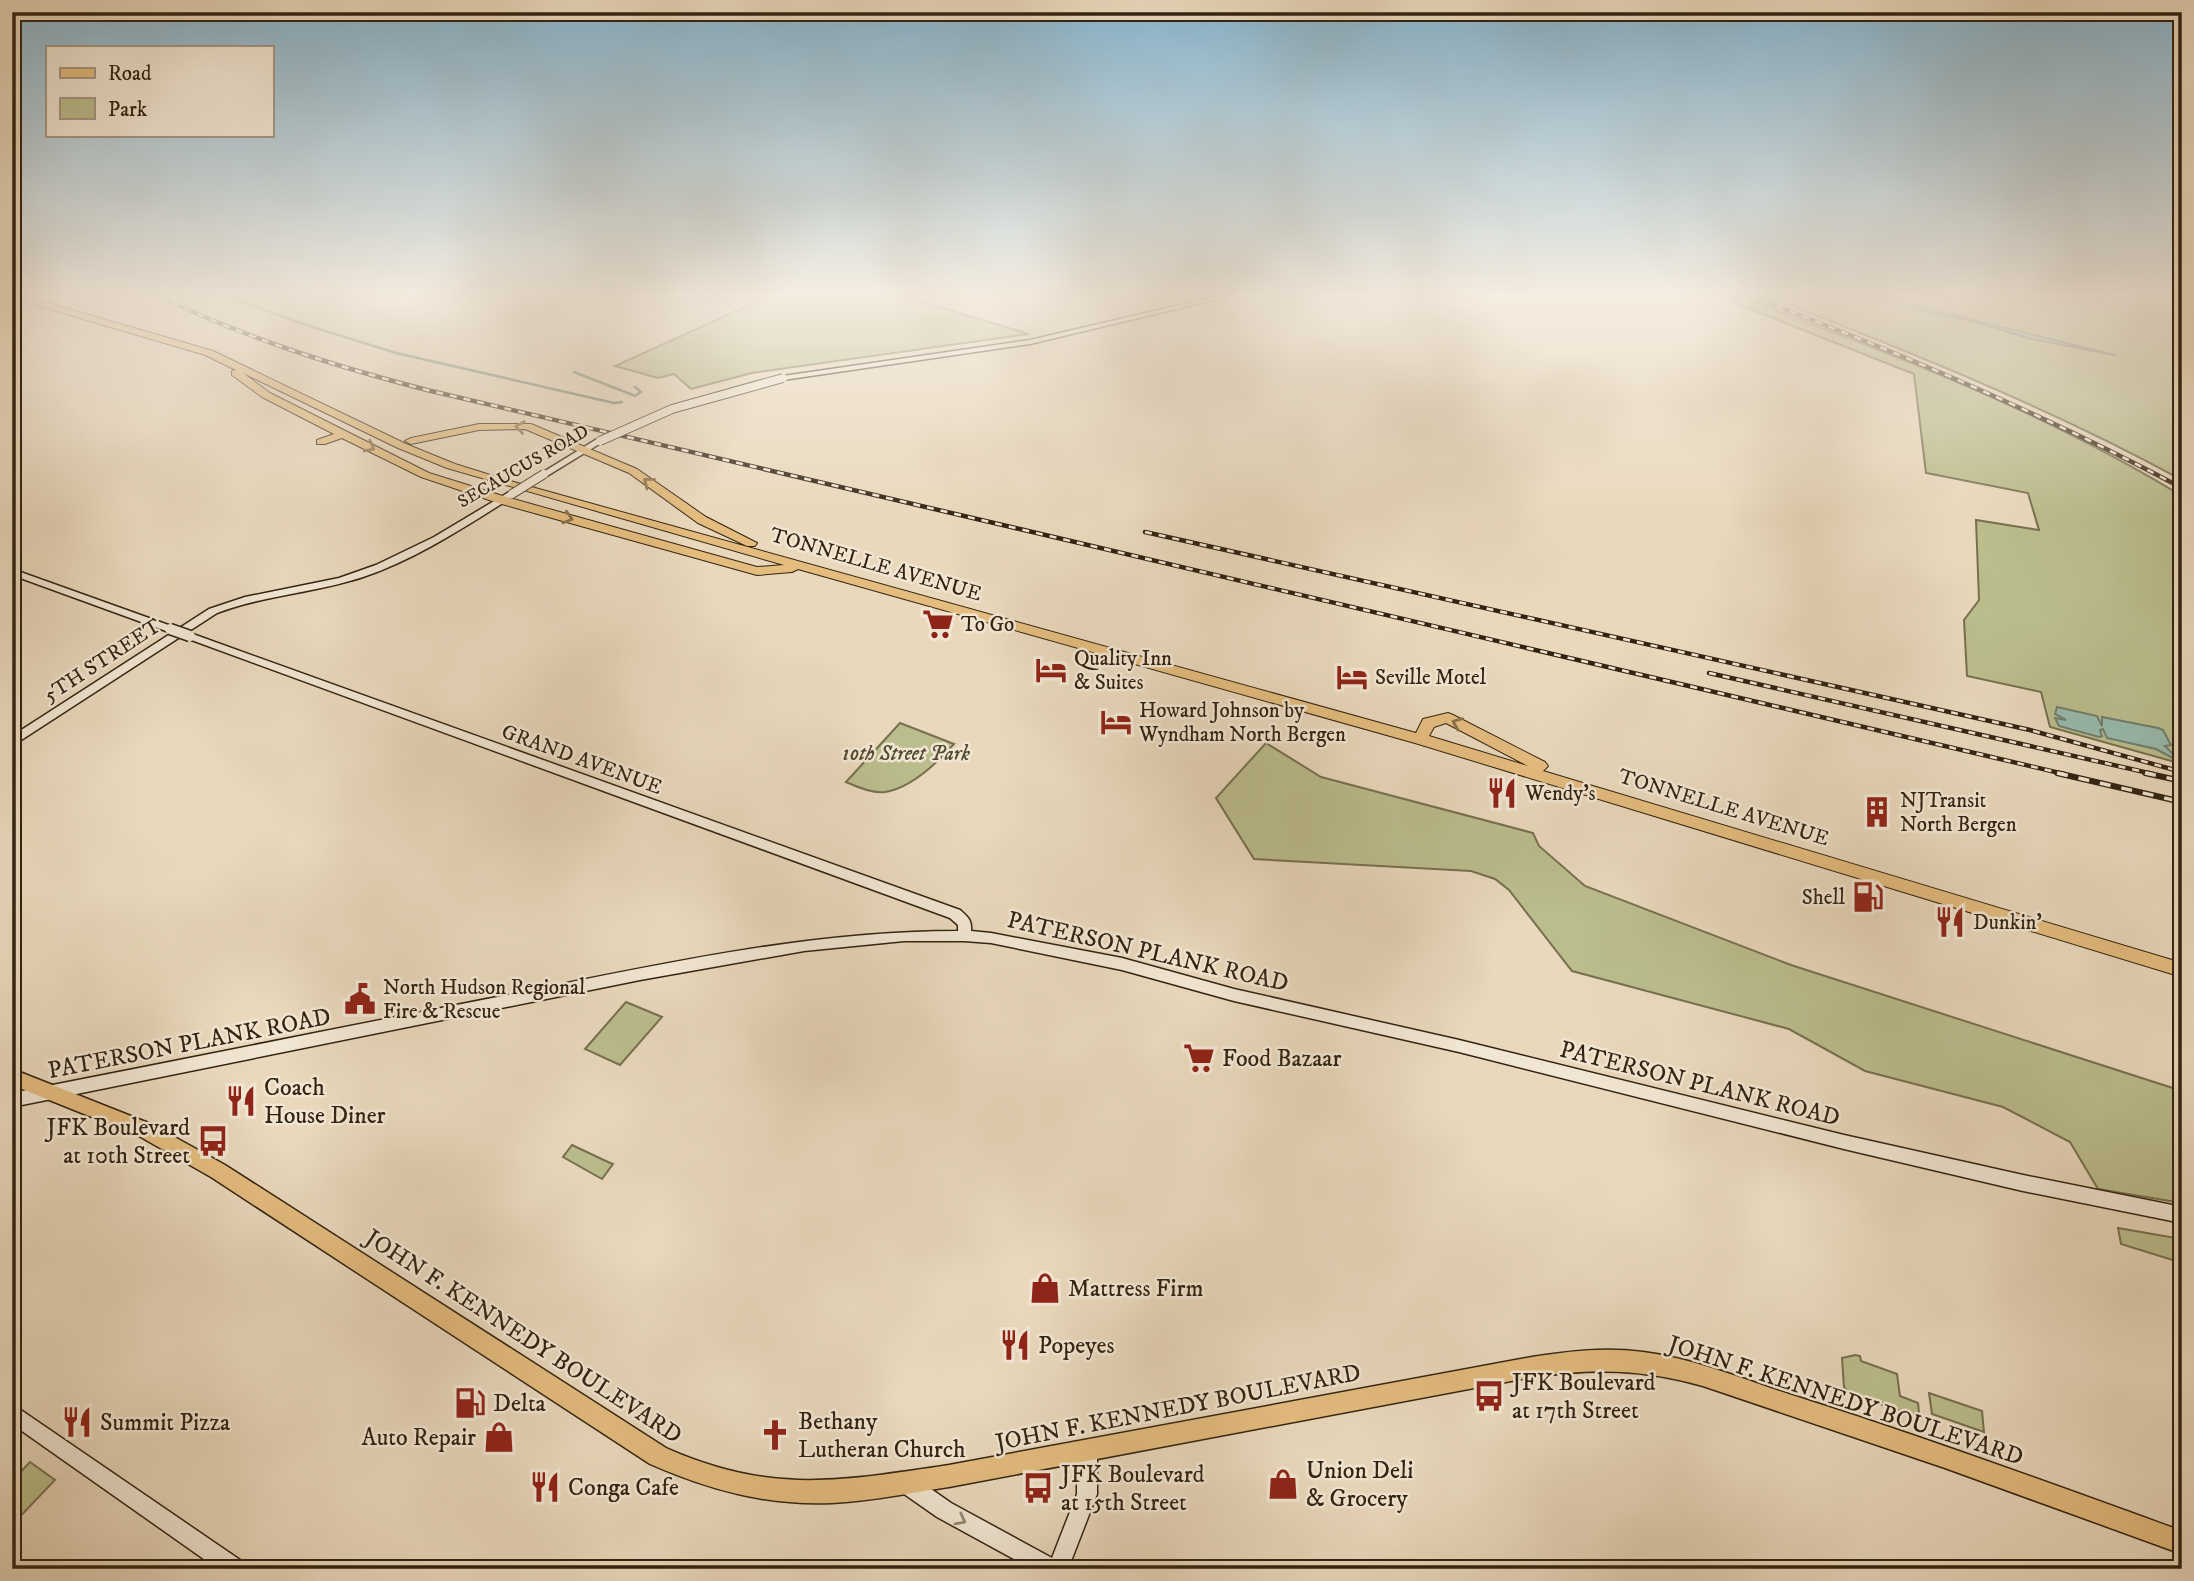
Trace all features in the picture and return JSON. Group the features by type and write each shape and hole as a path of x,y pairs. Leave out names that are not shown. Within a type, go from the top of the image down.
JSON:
{"highway":[{"path":"232,370 266,394 425,475 757,571 805,568"},
{"name":"TONNELLE AVENUE","path":"244,370 402,446 451,466 606,513 805,568 1540,765 2182,959"},
{"name":"TONNELLE AVENUE","path":"262,370 411,441 463,461 1422,735 2182,970"},
{"path":"411,441 479,427 527,426 623,466 702,520 751,543"},
{"path":"321,442 336,438 342,432"}],"main road":[{"name":"SECAUCUS ROAD","path":"600,441 673,409 783,378 839,370"},
{"name":"SECAUCUS ROAD","path":"213,611 249,599 360,575 401,557 507,497 584,449"},
{"name":"GRAND AVENUE","path":"12,572 955,914 965,923 967,929 964,936"},
{"name":"5TH STREET","path":"12,741 213,611"},
{"name":"PATERSON PLANK ROAD","path":"12,1100 640,974 804,945 904,936 964,936 991,938 1122,964 1234,995 1459,1046 1844,1143 2182,1215"},
{"name":"JOHN F. KENNEDY BOULEVARD","path":"12,1077 145,1130 218,1171 653,1454 688,1470 758,1490 860,1490 1532,1367 1578,1360 1611,1359 1644,1362 1701,1376 1840,1421 2182,1543"},
{"path":"904,1482 944,1510 1055,1569 1087,1494 1087,1450"}],"street":[{"name":"SECAUCUS ROAD","path":"584,449 600,441"},
{"path":"12,1413 236,1569"}],"green space":[{"path":"629,370 775,370 691,389 674,374 658,378"},
{"path":"1903,370 1927,370 2021,410 2129,465 2182,496 2182,764 2050,727 2041,692 1967,676 1964,620 1979,600 1976,520 2039,530 2028,493 1926,473 1914,374"},
{"path":"1950,370 2182,370 2182,480 2131,453"},
{"name":"10th Street Park","path":"900,723 954,744 923,774 895,790 875,792 846,782"},
{"path":"1266,743 1321,777 1533,833 1539,846 1585,886 1791,965 2182,1091 2182,1203 2098,1189 2070,1142 2003,1107 1865,1071 1789,1029 1572,971 1509,890 1495,879 1471,871 1254,859 1216,798"},
{"path":"626,1002 662,1017 620,1065 585,1049"},
{"path":"572,1145 613,1164 602,1179 563,1157"},
{"path":"2118,1228 2182,1239 2182,1263 2121,1244"},
{"path":"1860,1356 1861,1361 1897,1374 1900,1396 1918,1403 1919,1413 1912,1415 1850,1394 1844,1387 1842,1358"},
{"path":"1929,1393 1982,1411 1984,1432 1932,1414"},
{"path":"30,1462 55,1480 12,1525 12,1481"}],"shaded area":[{"path":"2057,707 2097,716 2102,726 2102,717 2163,730 2171,745 2165,746 2182,763 2156,749 2107,738 2103,729 2100,730 2102,736 2099,737 2059,726 2055,718 2066,720 2055,714"}],"waterway":[{"path":"469,370 614,403 622,402"},
{"path":"574,372 633,395"},
{"path":"635,387 641,392 635,396"}],"railway":[{"path":"354,370 427,390 2064,774"},
{"path":"1933,370 2076,434 2182,488"},
{"path":"1145,532 2030,730 2182,772"},
{"path":"1709,673 2153,774"},
{"path":"2057,773 2182,802"},
{"path":"2145,773 2182,781"}],"place":[{"name":"To Go","path":"938,624"},
{"name":"Quality Inn & Suites","path":"1051,670"},
{"name":"Seville Motel","path":"1352,677"},
{"name":"Howard Johnson by Wyndham North Bergen","path":"1116,722"},
{"name":"Wendy's","path":"1502,793"},
{"name":"NJTransit North Bergen","path":"1877,812"},
{"name":"Shell","path":"1868,897"},
{"name":"Dunkin'","path":"1950,922"},
{"name":"North Hudson Regional Fire & Rescue","path":"360,999"},
{"name":"Food Bazaar","path":"1199,1058"},
{"name":"Coach House Diner","path":"241,1101"},
{"name":"JFK Boulevard at 10th Street","path":"213,1141"},
{"name":"Mattress Firm","path":"1045,1288"},
{"name":"Popeyes","path":"1015,1345"},
{"name":"JFK Boulevard at 17th Street","path":"1489,1396"},
{"name":"Delta","path":"470,1403"},
{"name":"Summit Pizza","path":"77,1422"},
{"name":"Bethany Lutheran Church","path":"775,1435"},
{"name":"Auto Repair","path":"499,1437"},
{"name":"Union Deli & Grocery","path":"1283,1484"},
{"name":"Conga Cafe","path":"545,1487"},
{"name":"JFK Boulevard at 15th Street","path":"1038,1488"}]}
